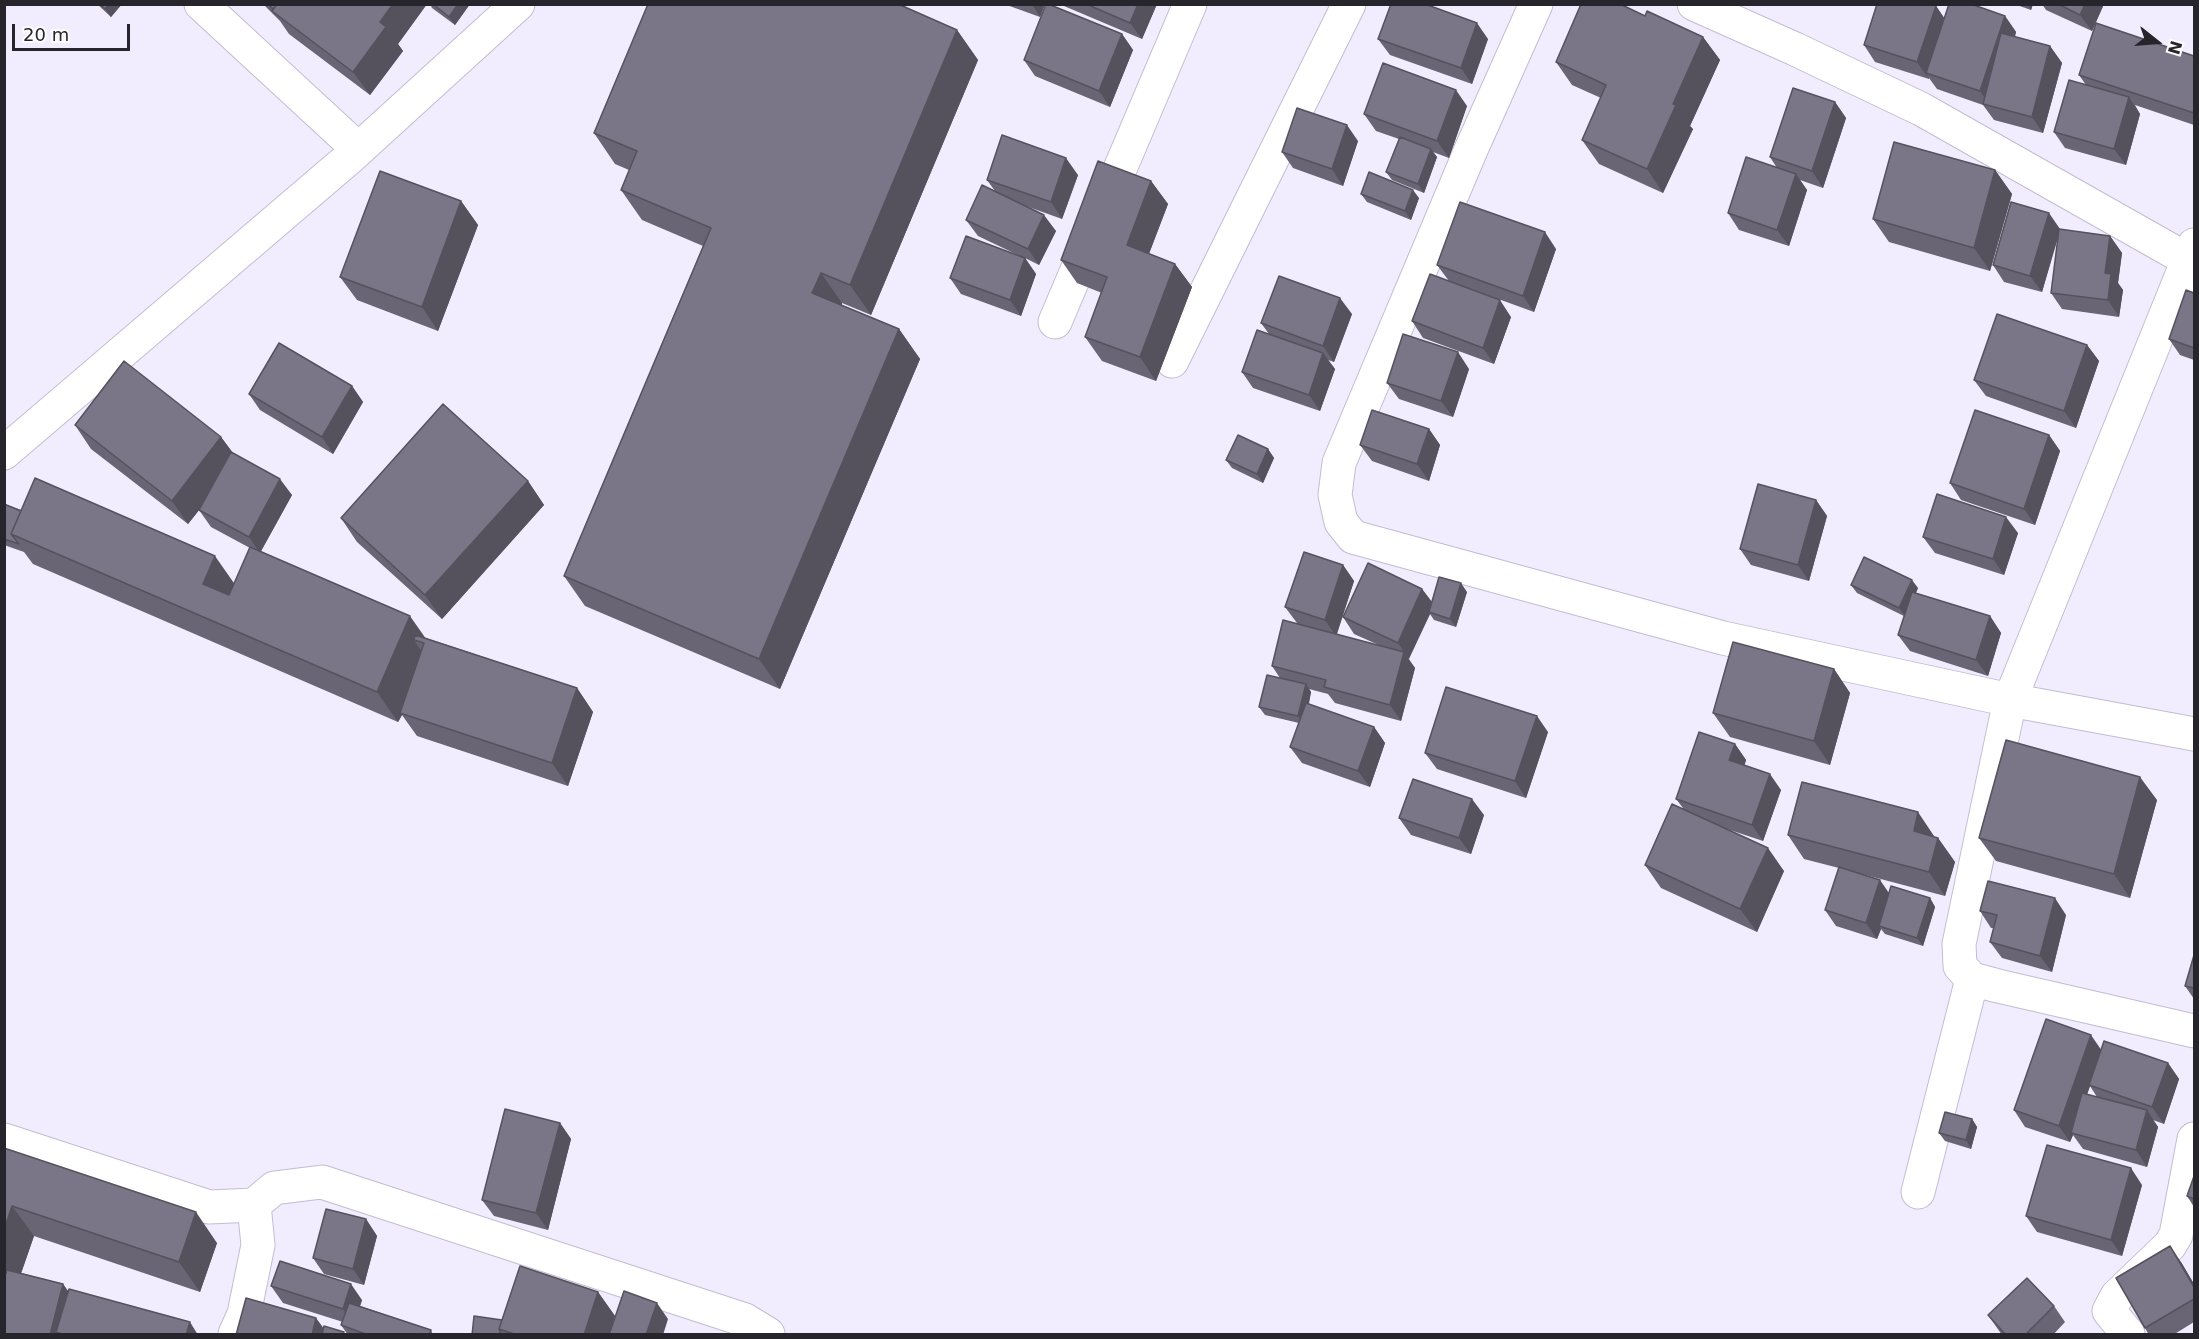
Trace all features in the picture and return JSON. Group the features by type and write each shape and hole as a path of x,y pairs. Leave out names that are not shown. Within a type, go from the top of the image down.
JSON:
{"street":[{"path":"201,4 358,149"},
{"path":"4,453 358,149 518,4"},
{"path":"1055,322 1190,4"},
{"path":"1172,361 1348,4"},
{"path":"1536,4 1470,152 1339,463 1335,495 1341,522 1353,537 1723,638 2010,700 2194,734"},
{"path":"1694,4 1921,109 2191,253 2010,700 1959,944 1960,966 1972,979 2194,1031"},
{"path":"1918,1192 1972,979"},
{"path":"2128,1335 2109,1311 2117,1296 2170,1245 2176,1235 2194,1139"},
{"path":"4,1140 209,1207 254,1205 274,1188 322,1182 745,1320 768,1335"},
{"path":"235,1335 244,1314 258,1245 254,1205"}],"building":[{"path":"277,4 393,4 380,22 386,27 353,72 272,11"},
{"path":"433,4 458,4 449,17"},
{"path":"648,4 898,4 957,30 850,285 821,273 812,293 899,329 759,659 564,576 711,228 621,190 637,151 594,133"},
{"path":"1046,4 1122,34 1099,91 1024,60"},
{"path":"1086,4 1138,4 1130,23"},
{"path":"1391,4 1425,4 1477,23 1461,68 1378,39"},
{"path":"1581,4 1620,4 1645,16 1647,11 1703,37 1647,169 1582,140 1606,85 1556,62"},
{"path":"1877,4 1931,4 1936,6 1917,62 1864,45"},
{"path":"1949,4 1971,4 2005,16 1980,91 1926,73"},
{"path":"2058,4 2085,4 2080,15"},
{"path":"2096,23 2194,56 2194,113 2079,75"},
{"path":"2001,33 2050,46 2032,117 1983,104"},
{"path":"1383,63 1456,90 1437,141 1364,114"},
{"path":"2069,80 2129,97 2114,149 2054,132"},
{"path":"1793,88 1835,102 1812,171 1770,157"},
{"path":"1297,108 1347,125 1332,169 1282,152"},
{"path":"1002,135 1066,158 1051,202 987,180"},
{"path":"1400,137 1431,149 1418,184 1386,172"},
{"path":"1894,142 1995,170 1974,248 1873,219"},
{"path":"1746,157 1796,174 1777,230 1728,213"},
{"path":"1098,161 1151,181 1127,245 1175,264 1140,357 1085,337 1107,277 1061,260"},
{"path":"380,171 461,201 422,307 340,277"},
{"path":"1369,172 1413,190 1405,211 1361,194"},
{"path":"982,185 1044,215 1028,249 966,220"},
{"path":"1460,202 1545,232 1523,296 1437,265"},
{"path":"2011,202 2049,213 2030,276 1993,265"},
{"path":"2059,229 2110,236 2105,273 2111,274 2108,300 2051,293"},
{"path":"966,236 1025,258 1010,300 950,278"},
{"path":"1430,274 1500,300 1483,348 1412,321"},
{"path":"1279,276 1340,298 1323,346 1261,323"},
{"path":"2186,290 2194,293 2194,348 2169,339"},
{"path":"1997,314 2087,345 2064,411 1974,380"},
{"path":"1257,330 1323,353 1309,395 1242,372"},
{"path":"1403,334 1458,352 1441,401 1387,383"},
{"path":"279,343 352,386 322,437 249,394"},
{"path":"124,361 221,437 172,501 75,425"},
{"path":"443,404 528,481 425,595 341,518"},
{"path":"1372,410 1429,429 1417,464 1360,445"},
{"path":"1975,410 2049,435 2024,509 1950,483"},
{"path":"1238,435 1268,449 1257,474 1226,460"},
{"path":"231,452 280,479 249,537 199,510"},
{"path":"35,478 215,556 203,584 229,595 250,547 410,616 377,692 11,534"},
{"path":"1758,484 1816,500 1798,565 1740,549"},
{"path":"1937,494 2006,517 1993,559 1923,537"},
{"path":"4,504 21,511 11,534 19,544 4,539"},
{"path":"1304,552 1343,565 1325,620 1285,607"},
{"path":"1864,557 1912,580 1899,608 1851,585"},
{"path":"1368,563 1422,589 1398,643 1343,617"},
{"path":"1439,577 1461,583 1450,619 1429,612"},
{"path":"1912,592 1990,616 1976,660 1898,635"},
{"path":"1283,620 1404,652 1390,705 1324,687 1326,680 1272,666"},
{"path":"415,635 577,688 552,763 400,713 424,643 414,640"},
{"path":"1733,642 1834,669 1814,741 1713,713"},
{"path":"1267,675 1306,684 1298,716 1259,707"},
{"path":"1446,687 1537,716 1515,781 1425,753"},
{"path":"1306,703 1374,727 1358,771 1290,747"},
{"path":"1699,732 1735,744 1729,760 1770,774 1752,825 1676,799"},
{"path":"2006,740 2140,777 2114,874 1979,838"},
{"path":"1413,779 1472,799 1459,838 1399,818"},
{"path":"1802,782 1918,812 1914,831 1938,838 1929,872 1788,835"},
{"path":"1672,804 1768,848 1740,909 1645,865"},
{"path":"1839,867 1880,880 1866,923 1825,910"},
{"path":"1988,881 2055,898 2040,956 1990,942 1997,915 1980,911"},
{"path":"1891,886 1930,898 1917,938 1879,926"},
{"path":"2194,955 2194,988 2185,986"},
{"path":"2046,1019 2091,1035 2059,1126 2014,1110"},
{"path":"2104,1041 2168,1063 2152,1107 2089,1085"},
{"path":"2082,1093 2147,1110 2136,1150 2071,1133"},
{"path":"505,1109 560,1123 536,1213 482,1200"},
{"path":"1945,1112 1972,1119 1966,1140 1939,1133"},
{"path":"2047,1145 2131,1168 2111,1240 2026,1216"},
{"path":"4,1148 196,1212 179,1262 12,1206 4,1230"},
{"path":"2194,1176 2194,1199 2187,1196"},
{"path":"326,1209 366,1219 353,1269 313,1258"},
{"path":"2170,1246 2194,1287 2194,1299 2145,1328 2116,1278"},
{"path":"280,1261 351,1284 343,1309 271,1286"},
{"path":"520,1266 598,1292 584,1335 517,1335 499,1329"},
{"path":"7,1270 63,1284 50,1335 4,1335 4,1279"},
{"path":"2027,1278 2054,1306 2025,1335 2006,1335 1988,1315"},
{"path":"69,1289 190,1322 186,1335 65,1335 56,1332"},
{"path":"624,1291 657,1303 646,1335 609,1335"},
{"path":"246,1298 316,1318 312,1335 236,1335"},
{"path":"349,1303 431,1330 429,1335 368,1335 341,1325"},
{"path":"474,1316 502,1320 500,1335 472,1335"},
{"path":"324,1326 344,1332 343,1335 322,1335"}]}
